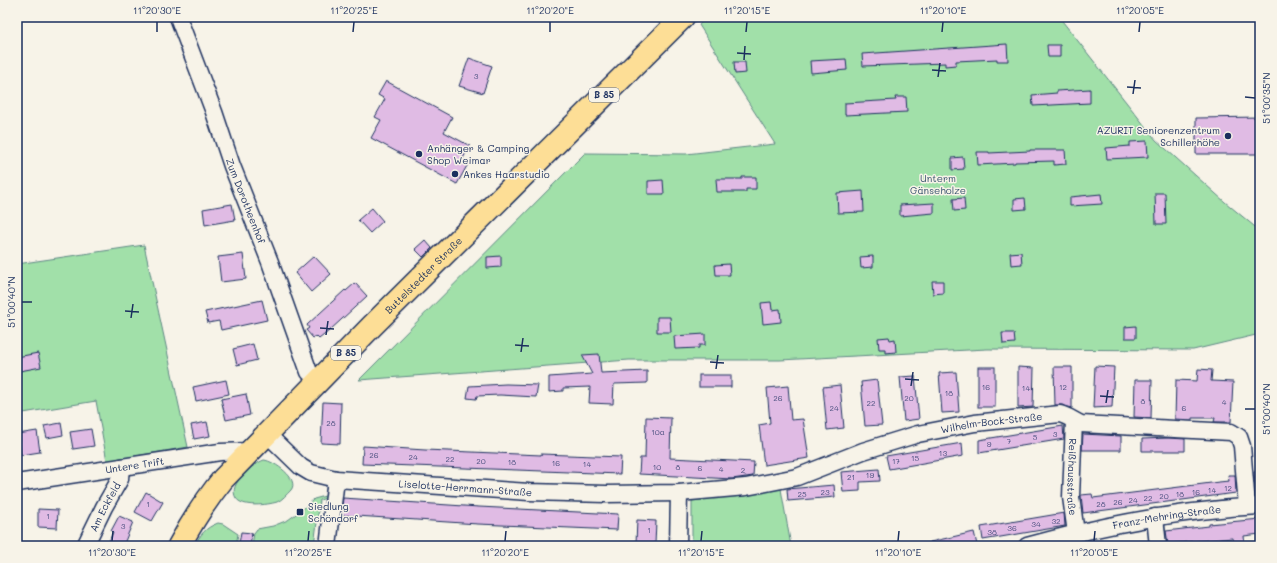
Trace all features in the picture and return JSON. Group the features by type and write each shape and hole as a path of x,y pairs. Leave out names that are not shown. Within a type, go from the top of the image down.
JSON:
{"main road":[{"name":"Buttelstedter Straße","path":"179,546 192,523 213,492 252,451 319,381 683,17"}],"street":[{"name":"Zum Dorotheenhof","path":"178,17 214,112 232,166 270,262 309,372 319,381"},
{"name":"Wilhelm-Bock-Straße","path":"679,493 746,487 797,477 889,442 918,434 975,423 1060,414 1068,416 1081,424 1231,432 1239,437 1242,446 1254,506"},
{"name":"Reißhausstraße","path":"1074,421 1071,497 1076,533"},
{"name":"Liselotte-Herrmann-Straße","path":"268,435 301,467 311,473 336,479 529,492 613,494 679,493"},
{"name":"Untere Trift","path":"17,483 220,452 252,451"},
{"name":"Am Eckfeld","path":"85,546 104,507 120,479 121,467"},
{"path":"328,546 336,479"},
{"path":"678,546 679,493"},
{"name":"Franz-Mehring-Straße","path":"1027,546 1076,533 1166,515 1254,506"},
{"path":"1155,517 1158,546"}],"green space":[{"name":"Unterm Gänseholze","path":"706,17 1059,17 1156,140 1225,202 1260,231 1260,334 1193,350 987,349 780,360 629,360 359,380 585,153 686,154 775,144 699,25"},
{"path":"144,245 188,447 107,461 96,401 17,414 17,264"},
{"path":"264,460 285,471 292,481 293,486 291,490 281,500 273,503 255,505 239,501 234,493 238,481 248,470"},
{"path":"781,489 791,546 691,546 692,501"},
{"path":"329,495 329,497 320,500 314,545 323,542 323,546 252,546 254,533 257,529 273,526 288,520 314,499"},
{"path":"218,523 223,524 238,534 236,545 242,546 194,546 204,532"}],"building":[{"path":"1007,44 1008,61 997,61 997,59 956,61 956,65 945,66 945,63 863,66 862,54"},
{"path":"1047,45 1060,45 1060,57 1048,57"},
{"path":"469,58 492,66 483,93 459,86"},
{"path":"846,59 847,70 811,73 810,61"},
{"path":"734,62 745,62 746,73 735,74"},
{"path":"386,81 452,117 444,132 470,146 462,160 468,164 457,184 371,138 381,120 375,117 385,99 378,95"},
{"path":"1090,89 1090,103 1033,106 1032,95 1057,93 1057,91"},
{"path":"895,97 906,97 907,112 845,115 845,103 896,100"},
{"name":"AZURIT Seniorenzentrum Schillerhöhe","path":"1260,117 1260,154 1196,154 1196,118"},
{"path":"1147,141 1148,157 1107,159 1106,148 1130,146 1130,142"},
{"path":"1030,150 1065,150 1066,164 1054,165 1054,161 978,165 977,152 989,153"},
{"path":"963,157 964,169 952,170 952,158"},
{"path":"742,177 756,177 756,189 746,189 746,192 717,192 716,179 742,179"},
{"path":"663,180 664,194 648,194 648,181"},
{"path":"863,191 864,212 838,213 837,193"},
{"path":"1155,193 1165,193 1166,224 1156,224"},
{"path":"1101,194 1102,204 1070,206 1070,197"},
{"path":"964,198 965,210 954,211 953,199"},
{"path":"1025,198 1026,209 1014,210 1014,199"},
{"path":"934,203 934,213 900,216 900,205"},
{"path":"232,204 235,220 205,225 203,209"},
{"path":"372,208 383,221 370,233 358,220"},
{"path":"425,240 432,248 423,257 415,249"},
{"path":"1021,252 1022,264 1011,265 1010,253"},
{"path":"243,254 246,279 221,282 218,257"},
{"path":"314,256 331,274 311,292 295,273"},
{"path":"501,256 501,267 487,268 487,257"},
{"path":"873,256 873,267 861,268 860,257"},
{"path":"729,264 730,275 716,275 715,265"},
{"path":"932,281 943,281 943,293 933,294"},
{"path":"355,283 367,296 319,339 316,336 313,338 306,330 309,328 307,325 345,290 346,291"},
{"path":"262,300 267,320 221,330 219,321 208,323 205,312"},
{"path":"771,302 772,310 780,309 781,322 763,324 761,303"},
{"path":"657,317 670,317 671,332 657,332"},
{"path":"1136,326 1136,338 1125,338 1125,327"},
{"path":"1002,333 1014,333 1015,343 1003,344"},
{"path":"705,334 705,345 699,345 699,348 675,349 674,336"},
{"path":"889,337 890,340 895,339 896,352 885,353 885,349 879,349 878,338"},
{"path":"253,344 257,360 237,365 233,349"},
{"path":"38,353 41,367 20,371 17,357"},
{"path":"599,354 601,373 647,371 647,383 614,384 613,404 589,403 590,387 563,388 563,391 549,392 549,377 592,374 582,355"},
{"path":"1095,366 1114,367 1112,407 1093,408"},
{"path":"978,367 995,367 995,407 978,407"},
{"path":"1018,367 1034,368 1033,407 1018,408"},
{"path":"1054,367 1072,367 1072,408 1062,405 1055,405"},
{"path":"1198,369 1212,370 1211,381 1233,382 1231,422 1214,422 1215,418 1192,418 1192,420 1175,419 1176,380 1197,381"},
{"path":"956,372 959,412 942,413 939,373"},
{"path":"699,375 731,375 731,387 699,387"},
{"path":"915,376 919,419 904,421 900,377"},
{"path":"226,380 229,394 196,401 193,387"},
{"path":"877,380 882,425 865,426 861,382"},
{"path":"1135,380 1152,380 1151,418 1134,417"},
{"path":"506,384 538,385 536,397 500,395 477,396 476,399 467,398 469,386"},
{"path":"840,385 844,428 827,430 823,387"},
{"path":"788,386 791,420 803,419 809,458 764,465 759,425 770,423 767,388"},
{"path":"246,394 250,415 226,420 221,399"},
{"path":"323,402 341,403 340,444 321,443"},
{"path":"646,417 671,418 670,458 754,462 753,476 732,479 639,474 640,458 645,458"},
{"path":"207,422 210,436 194,439 191,425"},
{"path":"61,423 63,435 47,438 44,426"},
{"path":"1063,426 1064,439 979,453 979,440"},
{"path":"91,429 94,446 73,449 70,432"},
{"path":"37,431 40,452 21,455 18,434"},
{"path":"1083,434 1121,436 1121,450 1082,450"},
{"path":"1142,439 1185,439 1185,451 1142,451"},
{"path":"962,443 963,456 889,469 886,456"},
{"path":"363,446 541,455 621,457 620,474 362,464"},
{"path":"879,469 880,481 860,482 860,491 843,492 841,472"},
{"path":"1260,471 1260,485 1255,485 1254,472"},
{"path":"1228,475 1235,475 1236,493 1083,513 1081,495 1092,494 1093,498 1229,481"},
{"path":"834,485 835,497 788,501 787,489"},
{"path":"146,492 163,502 152,521 135,512"},
{"path":"343,498 618,514 617,530 478,524 341,515"},
{"path":"38,509 58,510 57,528 38,527"},
{"path":"1064,513 1065,526 983,540 981,527"},
{"path":"119,516 133,522 123,546 107,546 113,532 111,531"},
{"path":"1260,519 1260,534 1244,536 1245,546 1233,546 1232,538 1168,544 1166,531 1209,526 1209,524"},
{"path":"637,520 656,521 655,544 636,543"},
{"path":"241,532 252,533 250,545 239,544"},
{"path":"974,532 977,545 931,546 930,542"}],"place":[{"name":"AZURIT Seniorenzentrum Schillerhöhe","path":"1228,136"},
{"name":"Anhänger & Camping Shop Weimar","path":"419,154"},
{"name":"Ankes Haarstudio","path":"455,174"},
{"name":"Siedlung Schöndorf","path":"300,512"}]}
